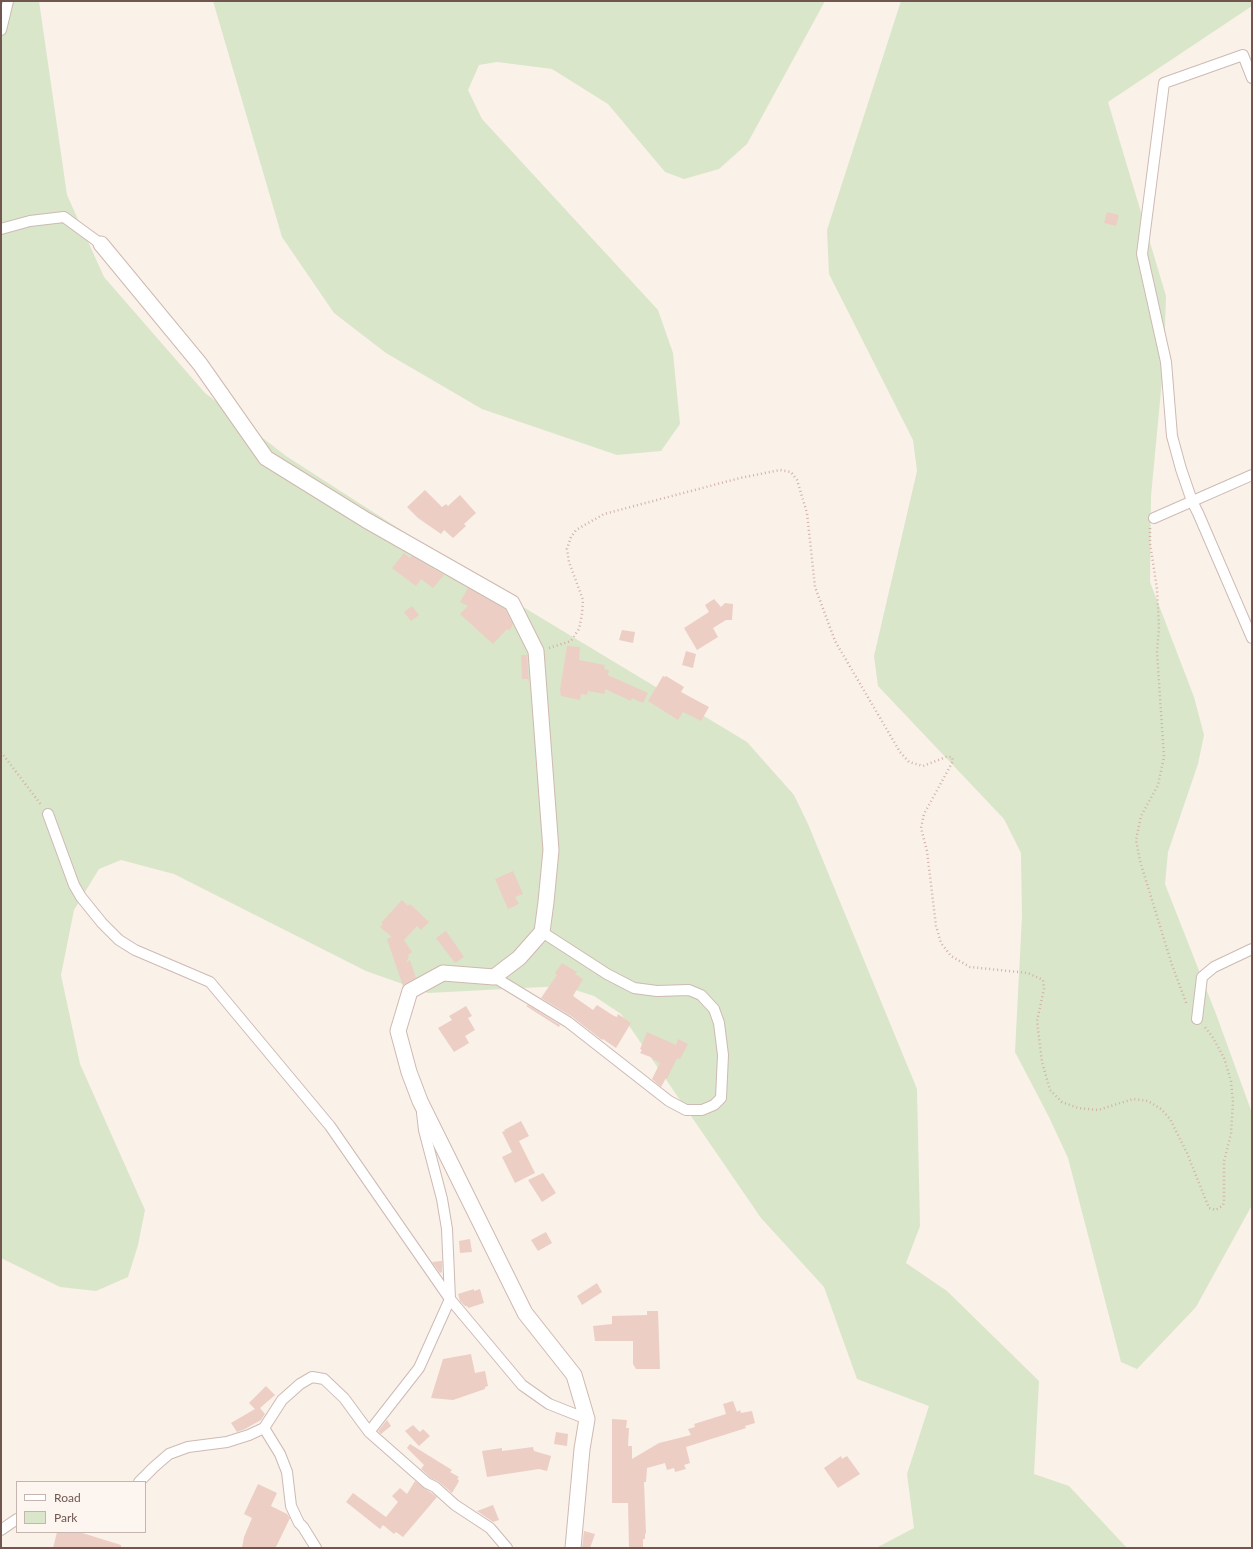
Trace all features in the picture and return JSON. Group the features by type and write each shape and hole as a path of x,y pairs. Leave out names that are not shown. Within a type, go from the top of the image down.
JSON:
{"street":[{"path":"1,30 8,1"},
{"path":"1252,78 1243,55 1164,84 1142,254 1166,362 1172,436 1180,469 1192,501 1252,638"},
{"path":"1,229 30,221 64,217 101,244 200,364 266,458 366,520 512,603 536,651 551,850 542,932 519,958 494,977"},
{"path":"1154,518 1252,475"},
{"path":"48,814 74,885 81,897 102,923 119,940 135,950 210,982 330,1126 450,1299 522,1385 549,1404 587,1419"},
{"path":"542,932 607,974 634,988 657,991 688,990 701,995 714,1009 719,1024 723,1055 721,1098 714,1105 702,1110 686,1110 669,1101 568,1022 494,977 443,973 410,991 398,1031 409,1072 420,1101 525,1313 574,1375 587,1419 582,1449 573,1548"},
{"path":"1197,1019 1202,977 1214,967 1252,949"},
{"path":"369,1432 419,1368 450,1299 448,1229 442,1199 424,1130 420,1101"},
{"path":"140,1481 169,1454 188,1447 227,1442 249,1435 264,1428 282,1400 300,1384 312,1377 324,1379 344,1398 369,1432 427,1483 435,1487 455,1505 490,1528 507,1548"},
{"path":"264,1428 280,1454 287,1472 291,1506 299,1524 303,1527 316,1548"},
{"path":"1,1530 16,1520"}],"path":[{"path":"536,651 571,641 579,629 583,600 569,562 567,549 570,537 576,530 604,514 740,478 780,470 791,472 797,480 807,513 815,587 835,641 900,752 909,762 923,766 946,756 952,757 953,761 949,771 924,814 921,828 927,851 936,926 941,943 951,956 970,967 1028,973 1042,980 1044,988 1038,1021 1042,1062 1050,1090 1062,1102 1078,1108 1098,1110 1133,1099 1148,1101 1161,1109 1170,1119 1187,1153 1209,1208 1216,1210 1223,1206 1224,1201 1224,1161 1231,1134 1233,1102 1231,1081 1224,1058 1212,1036 1185,1002 1172,964 1136,840 1140,816 1158,785 1164,757 1157,652 1159,627 1157,589 1150,543 1150,528 1154,518"},
{"path":"1,752 48,814"}],"green space":[{"path":"1,1 39,1 67,195 104,277 205,393 286,456 485,584 747,742 794,795 808,824 917,1089 920,1226 906,1263 947,1291 1039,1381 1034,1474 1069,1486 1127,1548 876,1548 914,1528 907,1474 929,1406 857,1379 824,1287 761,1218 621,1014 594,996 563,986 428,993 366,971 174,874 121,860 99,869 74,910 61,975 80,1064 145,1210 138,1245 128,1277 96,1291 60,1287 1,1258"},
{"path":"213,1 825,1 747,144 719,169 684,179 665,172 608,104 552,69 497,62 479,65 468,90 482,119 658,310 673,353 680,424 661,451 617,455 482,409 386,353 334,313 282,237"},
{"path":"901,1 1252,1 1252,6 1108,102 1166,296 1164,359 1151,496 1150,582 1194,697 1204,735 1198,764 1168,852 1165,884 1216,1014 1252,1113 1252,1205 1196,1307 1137,1369 1121,1362 1068,1158 1049,1117 1015,1052 1022,916 1021,853 1004,819 878,686 874,656 917,471 913,440 829,274 827,230"}],"building":[{"path":"1107,212 1119,215 1116,226 1104,223"},
{"path":"425,490 442,507 446,504 448,506 460,495 476,513 464,524 466,526 453,538 444,530 441,534 418,518 407,507"},
{"path":"404,553 410,558 412,556 444,575 433,588 421,579 416,586 392,568"},
{"path":"468,588 505,609 513,624 510,630 507,629 493,644 460,614 468,606 460,602"},
{"path":"714,599 721,607 725,603 733,604 732,620 726,620 713,628 718,637 697,650 684,628 709,612 705,605"},
{"path":"412,606 419,615 411,621 404,612"},
{"path":"622,630 635,632 633,643 619,640"},
{"path":"567,646 580,647 579,660 605,665 604,669 609,670 608,675 648,693 643,703 632,698 631,701 605,689 605,694 588,691 587,695 581,694 580,700 561,696 560,690"},
{"path":"686,651 696,654 693,668 682,665"},
{"path":"521,655 527,655 529,683 528,679 522,679"},
{"path":"663,676 666,676 684,687 681,692 709,707 701,721 683,712 678,720 648,701"},
{"path":"513,871 523,894 515,897 519,904 508,909 495,879"},
{"path":"402,900 408,906 410,904 429,922 421,930 417,926 404,940 412,952 408,955 409,957 406,963 410,960 416,978 403,986 387,939 392,937 380,927 383,924 381,923"},
{"path":"446,931 464,957 455,963 436,938"},
{"path":"562,963 577,972 575,974 583,979 573,996 593,1010 597,1005 614,1016 617,1017 618,1014 631,1023 616,1048 603,1039 602,1040 571,1016 541,998 557,975 555,973"},
{"path":"528,1005 560,1025 559,1027 526,1006"},
{"path":"466,1006 472,1016 468,1018 475,1030 465,1036 469,1043 454,1052 438,1028 452,1020 449,1016"},
{"path":"647,1032 676,1045 678,1039 688,1044 680,1059 677,1058 667,1079 666,1078 661,1087 652,1079 660,1063 652,1059 653,1058 640,1053 642,1050 640,1049"},
{"path":"521,1121 529,1136 519,1141 535,1173 515,1183 502,1157 512,1152 502,1132"},
{"path":"543,1173 556,1193 542,1202 528,1180"},
{"path":"546,1232 552,1243 538,1251 531,1240"},
{"path":"470,1239 472,1252 460,1253 459,1241"},
{"path":"442,1261 442,1272 440,1273 432,1262"},
{"path":"597,1283 602,1292 582,1305 577,1296"},
{"path":"474,1289 474,1291 480,1289 484,1303 468,1308 460,1301 458,1294"},
{"path":"647,1311 658,1311 660,1369 636,1369 633,1364 633,1341 595,1341 593,1326 612,1324 612,1316 647,1315"},
{"path":"471,1354 475,1373 485,1371 488,1386 485,1387 485,1389 453,1400 431,1398 443,1359"},
{"path":"266,1386 275,1395 260,1408 265,1414 261,1420 237,1432 231,1423 255,1409 249,1403"},
{"path":"733,1401 737,1412 740,1410 741,1413 752,1411 755,1423 745,1426 746,1428 686,1447 690,1463 684,1465 686,1469 675,1472 674,1468 667,1470 665,1463 647,1468 646,1482 644,1482 646,1533 645,1539 643,1539 643,1548 629,1548 628,1503 612,1503 612,1419 627,1420 626,1428 629,1428 628,1446 632,1446 632,1459 659,1443 691,1435 688,1429 695,1427 694,1424 726,1414 723,1404"},
{"path":"387,1420 391,1426 381,1434 378,1431"},
{"path":"413,1425 420,1432 423,1429 430,1436 419,1446 405,1431"},
{"path":"556,1432 568,1434 567,1446 554,1444"},
{"path":"410,1444 452,1470 450,1472 459,1477 457,1479 459,1480 458,1483 452,1493 421,1469 424,1465 407,1448"},
{"path":"533,1447 534,1451 551,1456 547,1471 539,1469 487,1477 482,1451 502,1448 502,1451"},
{"path":"841,1456 842,1459 847,1456 860,1474 838,1488 824,1468"},
{"path":"415,1481 437,1497 403,1537 396,1532 394,1534 383,1525 380,1529 346,1502 353,1493 386,1517 398,1502 392,1496 400,1488 407,1494"},
{"path":"258,1484 277,1493 271,1506 287,1514 290,1518 275,1548 242,1548 244,1537 252,1518 244,1514"},
{"path":"493,1505 499,1520 493,1522 477,1511"},
{"path":"584,1531 595,1534 590,1548 582,1548"},
{"path":"57,1533 82,1533 121,1545 121,1548 53,1548"}]}
